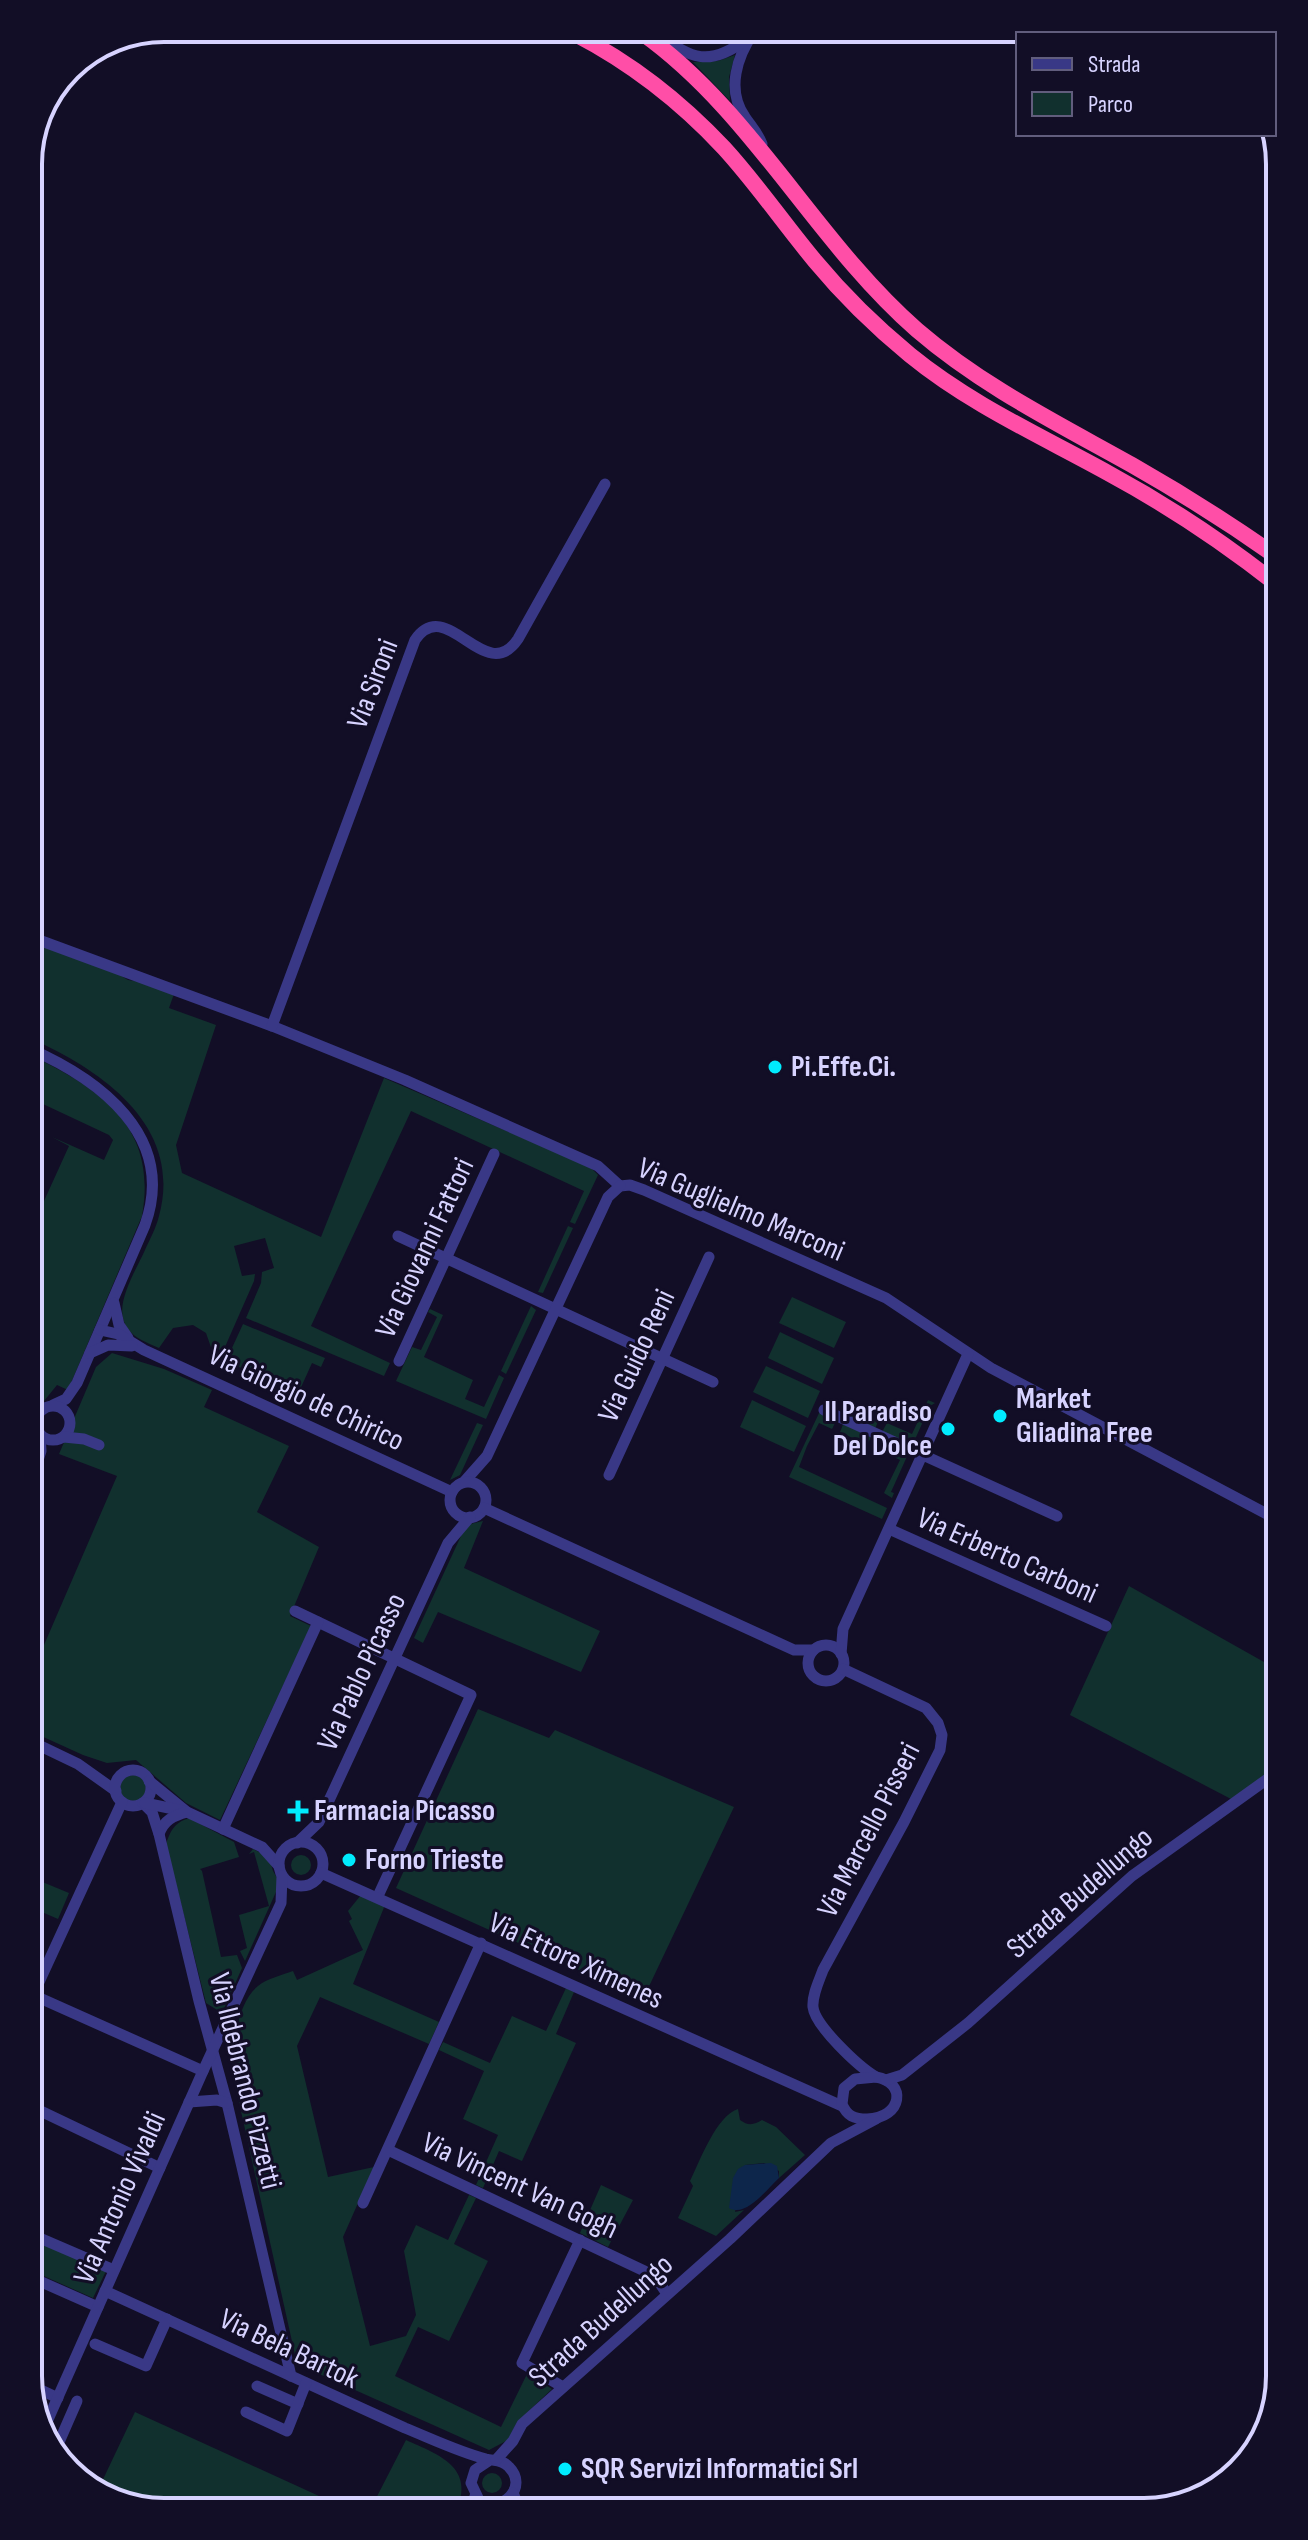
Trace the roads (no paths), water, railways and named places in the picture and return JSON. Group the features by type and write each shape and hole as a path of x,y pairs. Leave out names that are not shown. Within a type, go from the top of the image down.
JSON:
{"highway":[{"path":"588,42 635,70 691,115 741,168 832,281 865,315 921,363 991,411 1172,509 1266,576"},
{"path":"653,42 709,91 873,287 916,329 955,360 1028,409 1194,501 1266,550"}],"street":[{"path":"669,42 681,51 703,57 729,52 742,42"},
{"path":"749,42 737,68 736,90 740,108 760,138 767,159"},
{"name":"Via Sironi","path":"272,1026 415,640 424,629 437,626 492,654 509,650 605,484"},
{"name":"Via Guglielmo Marconi","path":"42,941 272,1026 405,1080 598,1166 620,1186 630,1185 644,1190 886,1298 968,1354 1073,1413 1266,1514"},
{"path":"42,1054 67,1066 98,1087 126,1116 147,1152 153,1182 149,1213 77,1383 66,1399 42,1408"},
{"name":"Via Giovanni Fattori","path":"399,1361 494,1154"},
{"path":"487,1456 452,1492 452,1508 461,1516 470,1517 484,1508 487,1456 611,1193 620,1186"},
{"path":"398,1236 713,1382"},
{"name":"Via Guido Reni","path":"609,1475 709,1257"},
{"name":"Via Giorgio de Chirico","path":"113,1299 119,1325 126,1336 141,1348"},
{"path":"100,1330 116,1341 141,1348"},
{"name":"Via Giorgio de Chirico","path":"90,1353 108,1345 141,1348 452,1492"},
{"path":"484,1508 794,1650 813,1678 825,1682 836,1679 843,1669 843,1629 968,1354"},
{"path":"42,1467 70,1419 77,1383"},
{"path":"42,1412 49,1406 62,1408 87,1439 99,1445"},
{"path":"824,1410 1057,1516"},
{"path":"42,1434 48,1440 87,1439"},
{"path":"464,1482 476,1483 485,1493"},
{"name":"Via Pablo Picasso","path":"448,1543 452,1508"},
{"name":"Via Pablo Picasso","path":"203,2071 281,1903 302,1886 314,1882 321,1873 319,1822 448,1543 470,1517"},
{"name":"Via Erberto Carboni","path":"889,1529 1106,1626"},
{"path":"295,1611 471,1695 378,1896"},
{"path":"223,1829 318,1622"},
{"path":"807,1667 807,1661 819,1647 843,1629"},
{"path":"794,1650 836,1648 841,1654"},
{"name":"Via Marcello Pisseri","path":"843,1669 926,1708 938,1723 942,1735 940,1750 823,1970 815,1991 813,2008 821,2025 866,2072 881,2079"},
{"path":"42,1747 78,1764 108,1773 137,1771 187,1812"},
{"path":"78,1764 130,1805 143,1803 187,1812 262,1847 290,1884 302,1886"},
{"path":"42,1974 119,1796 117,1782 122,1774"},
{"name":"Strada Budellungo","path":"831,2143 846,2111 844,2088 858,2078 881,2079 902,2075 919,2063 1132,1876 1266,1780"},
{"path":"143,1803 151,1791 149,1781"},
{"name":"Via Ildebrando Pizzetti","path":"143,1803 152,1812 159,1834 227,2103 291,2376"},
{"path":"159,1834 162,1826 173,1816 187,1812"},
{"name":"Via Pablo Picasso","path":"281,1903 281,1855 319,1822"},
{"path":"262,1847 310,1844 320,1853"},
{"name":"Via Ettore Ximenes","path":"321,1873 378,1896 846,2111"},
{"name":"Via Vincent Van Gogh","path":"363,2203 481,1943"},
{"path":"199,2001 209,2014 227,2019"},
{"path":"42,2007 203,2071"},
{"path":"844,2088 849,2069 848,2052"},
{"name":"Strada Budellungo","path":"475,2470 493,2460 513,2441 522,2424 831,2143 889,2114 909,2073 919,2063"},
{"name":"Via Antonio Vivaldi","path":"49,2417 203,2071"},
{"path":"881,2079 895,2091 895,2105"},
{"name":"Via Ettore Ximenes","path":"811,2093 844,2088"},
{"path":"189,2102 217,2100 227,2103"},
{"path":"846,2111 859,2119 876,2119"},
{"path":"42,2112 160,2168"},
{"name":"Via Vincent Van Gogh","path":"388,2150 655,2276 667,2294"},
{"path":"42,2239 114,2270"},
{"path":"563,2387 522,2363 580,2240"},
{"path":"42,2282 98,2307"},
{"name":"Via Bela Bartok","path":"105,2291 453,2448 493,2460"},
{"path":"95,2344 146,2366 167,2319"},
{"path":"267,2365 279,2355 283,2342"},
{"path":"246,2412 287,2431 306,2383"},
{"path":"257,2386 298,2404"},
{"path":"43,2391 58,2398"},
{"path":"60,2440 77,2401"},
{"path":"513,2441 510,2468 516,2480 515,2498"},
{"path":"453,2448 475,2470 471,2483 478,2498"},
{"path":"493,2460 510,2468"},
{"path":"505,2498 513,2493"}],"water":[{"path":"771,2163 777,2166 779,2178 749,2206 735,2210 729,2208 733,2178 738,2169 745,2165"}],"place":[{"name":"Pi.Effe.Ci.","path":"775,1067"},
{"name":"Market Gliadina Free","path":"1000,1416"},
{"name":"Il Paradiso Del Dolce","path":"948,1429"},
{"name":"Farmacia Picasso","path":"298,1811"},
{"name":"Forno Trieste","path":"349,1860"},
{"name":"SQR Servizi Informatici Srl","path":"565,2469"}]}
